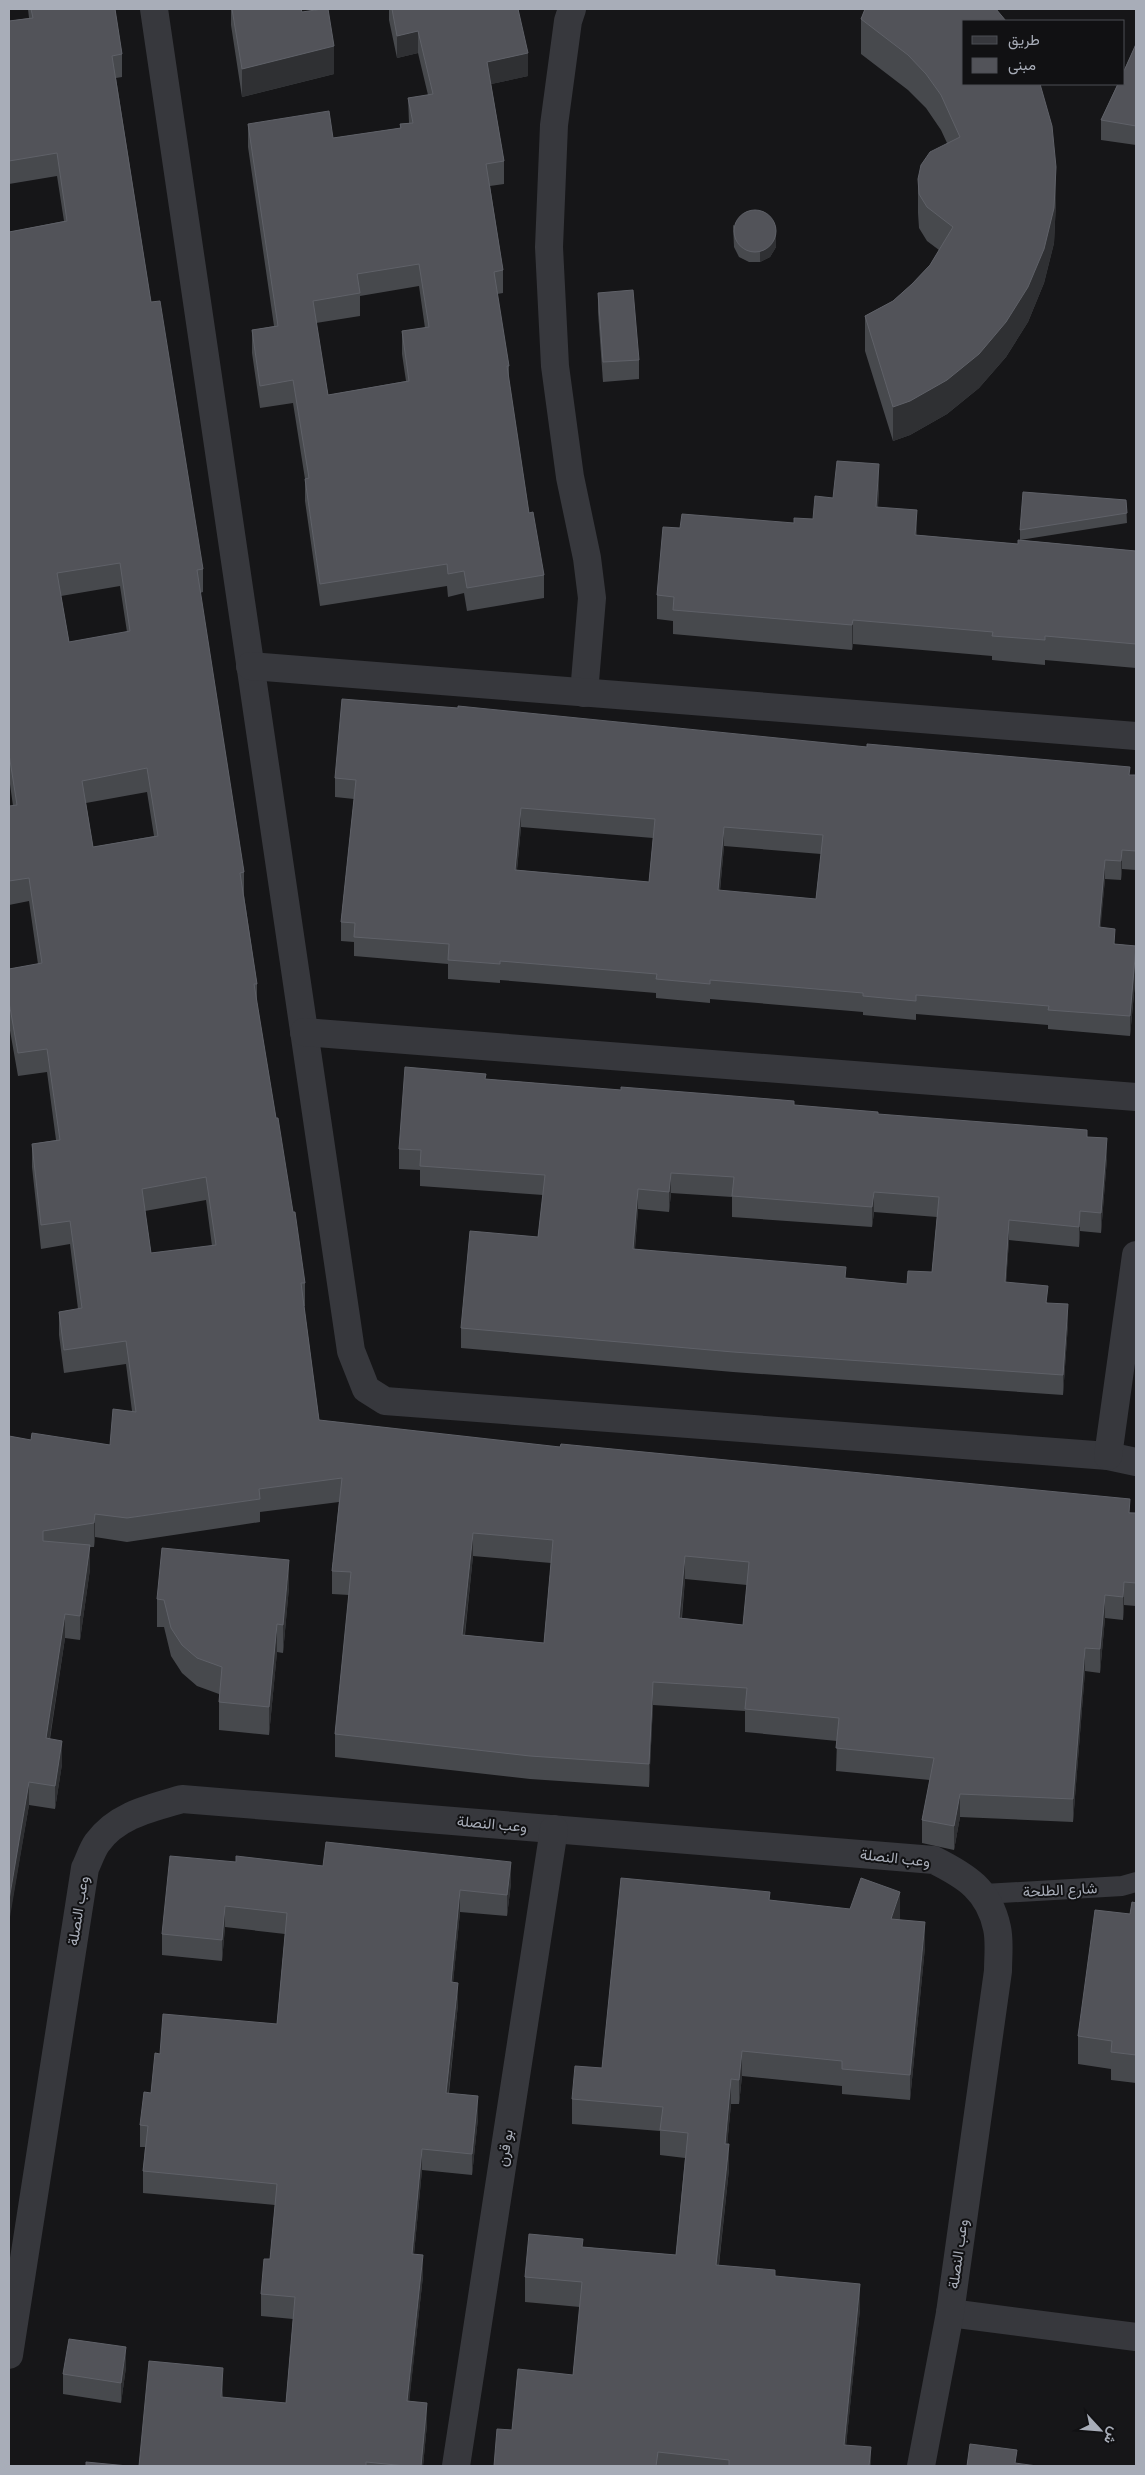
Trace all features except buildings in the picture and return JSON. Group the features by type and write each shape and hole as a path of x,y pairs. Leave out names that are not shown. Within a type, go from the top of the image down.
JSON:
{"street":[{"path":"154,9 351,1351 366,1389 385,1401 1108,1456 1136,1462"},
{"path":"572,9 568,21 554,125 549,247 555,366 570,477 587,558 592,598 584,692"},
{"path":"250,666 1136,736"},
{"path":"304,1032 1136,1098"},
{"path":"1108,1456 1136,1255"},
{"name":"وعب النصلة","path":"9,2355 85,1868 97,1843 120,1820 147,1809 182,1799 934,1860 963,1874 984,1894 998,1928 998,1971 950,2312 921,2466"},
{"name":"بو قرن","path":"456,2466 554,1829"},
{"path":"950,2312 1136,2337"}],"lane":[{"name":"شارع الطلحة","path":"984,1894 1122,1886 1136,1882"}]}
